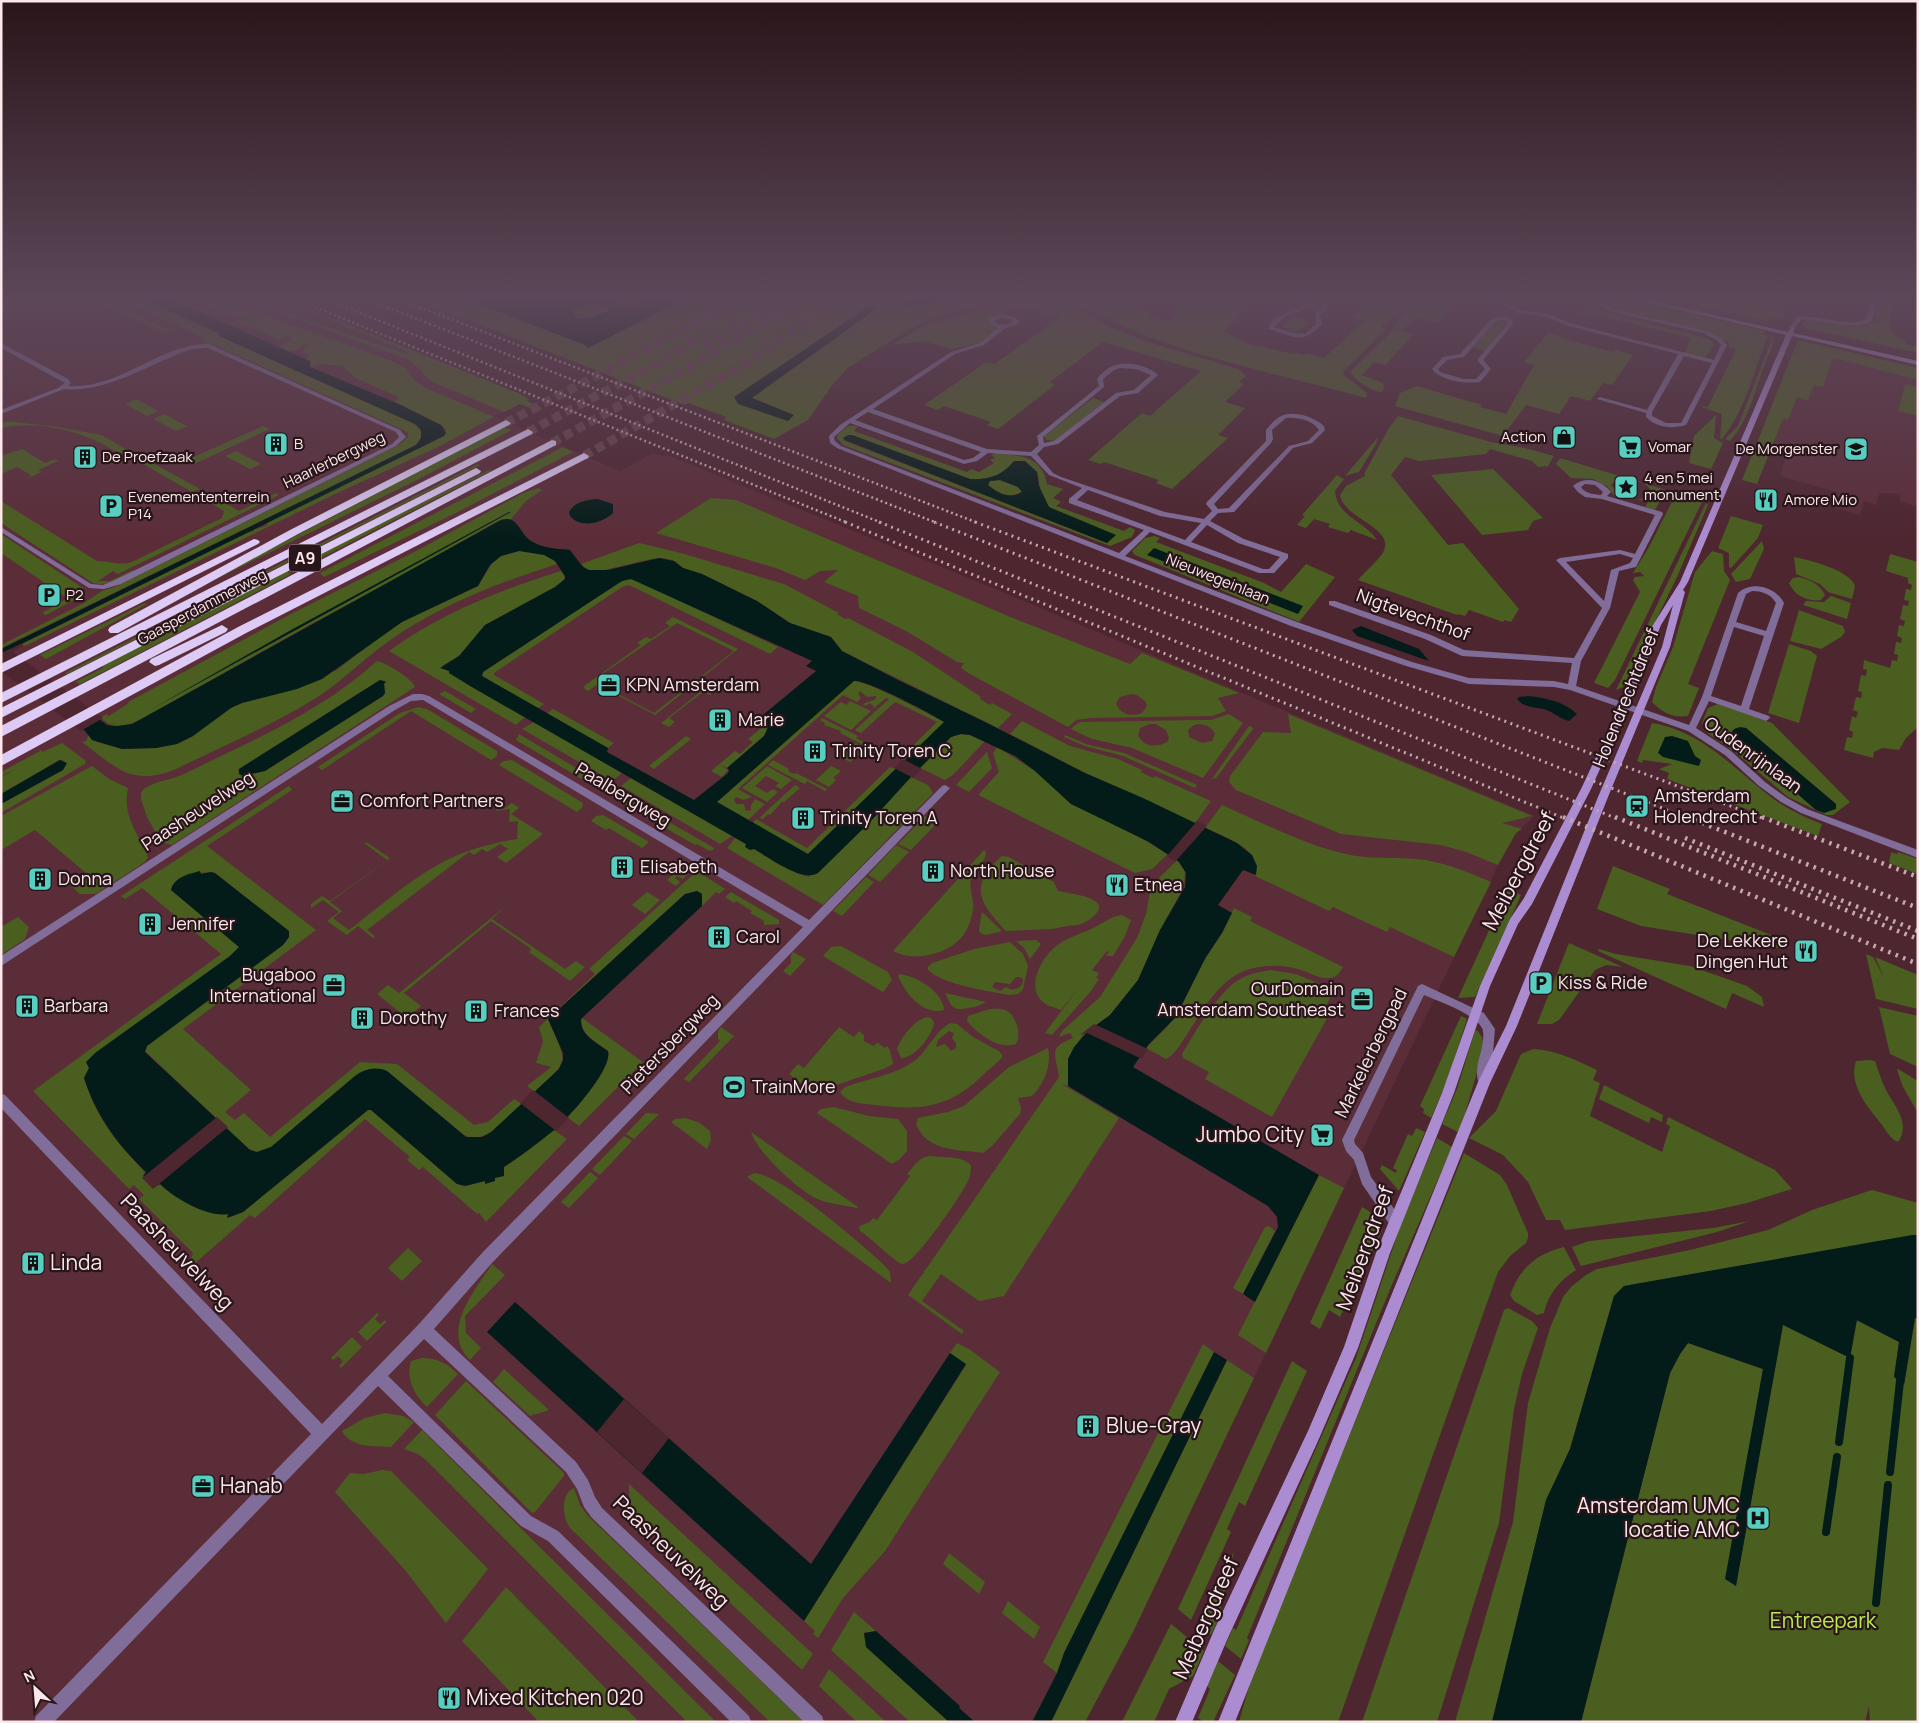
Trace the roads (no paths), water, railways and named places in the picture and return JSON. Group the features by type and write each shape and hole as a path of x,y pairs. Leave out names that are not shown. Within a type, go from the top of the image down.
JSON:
{"highway":[{"name":"A9","path":"1,669 503,421 294,532 53,667"},
{"name":"Gaasperdammerweg","path":"3,706 53,667 528,432"},
{"name":"Gaasperdammerweg","path":"3,706 69,678 547,440 87,692"},
{"name":"A9","path":"1,732 42,710 61,709 87,692 581,455 260,620 1,761"}],"main road":[{"name":"Holendrechtdreef","path":"1484,1082 1511,1026 1603,797 1640,712 1666,647 1684,582 1771,378"},
{"name":"Holendrechtdreef","path":"1586,789 1624,706 1657,625 1684,582"},
{"name":"Meibergdreef","path":"1183,1722 1351,1348 1395,1221 1448,1093 1474,1013 1514,922 1528,900 1586,789"},
{"path":"1226,1722 1484,1082"}],"street":[{"path":"1,412 63,388 68,383 63,378"},
{"name":"Haarlerbergweg","path":"63,388 91,387 113,378"},
{"name":"Haarlerbergweg","path":"1,529 89,586 95,588 107,586 385,450 404,437 400,432 282,378"},
{"path":"850,421 915,378"},
{"path":"1042,445 1039,437 1092,396 1102,386 1101,378"},
{"path":"1033,454 1042,445 1056,443 1118,394 1136,392 1151,378"},
{"path":"1455,378 1463,381 1478,381 1480,378"},
{"path":"1668,378 1649,412 1649,417 1655,422 1678,426 1684,424 1708,378"},
{"path":"1600,399 1649,412"},
{"path":"867,410 986,451 996,450 1033,454 1051,474 1162,514 1206,522 1241,541 1284,556 1271,571 1262,571 1072,501 1087,487"},
{"path":"1186,543 1216,511 1230,510 1291,447 1310,442 1322,430 1322,427 1318,423 1294,416 1283,418 1269,430 1269,442 1210,504 1216,511"},
{"path":"850,421 964,462 975,460 986,451"},
{"name":"Nieuwegeinlaan","path":"850,421 831,437 832,442 839,447 1344,643 1469,682 1571,687 1624,706"},
{"path":"1571,687 1577,661 1606,608 1615,570 1633,565 1659,514 1603,497"},
{"path":"1121,555 1148,530"},
{"path":"1606,608 1560,560 1620,552 1638,557"},
{"path":"1691,729 1696,722 1706,697 1742,593 1753,588 1774,595 1780,603 1744,710"},
{"name":"Nigtevechthof","path":"1332,603 1428,638 1462,653 1577,661"},
{"path":"1732,623 1769,635"},
{"name":"Paalbergweg","path":"418,696 426,698 810,926"},
{"name":"Paasheuvelweg","path":"1,962 399,704 418,696"},
{"path":"1706,697 1766,718"},
{"name":"Oudenrijnlaan","path":"1624,706 1691,729 1728,753 1784,800 1804,812 1918,854"},
{"name":"Pietersbergweg","path":"424,1329 487,1258 945,788"},
{"name":"Markelerbergpad","path":"1395,1221 1366,1180 1359,1157 1350,1147 1348,1140 1422,989 1480,1016 1489,1029 1487,1053 1482,1068 1484,1082"},
{"name":"Paasheuvelweg","path":"1,1100 321,1434"},
{"path":"42,1722 424,1329"},
{"name":"Paasheuvelweg","path":"424,1329 571,1467 583,1485 589,1502 597,1513 816,1722"},
{"path":"378,1376 526,1520 553,1536 743,1722"}],"waterway":[{"path":"1839,1442 1850,1358"},
{"path":"1890,1472 1900,1381"},
{"path":"1826,1532 1837,1457"},
{"path":"1876,1603 1888,1485"}],"tunnel":[{"path":"506,423 592,378"},
{"path":"528,432 629,378"},
{"path":"552,443 669,378"},
{"path":"584,456 719,378"}],"railway":[{"path":"491,378 848,523"},
{"path":"523,378 882,523"},
{"path":"569,378 937,523"},
{"path":"604,378 978,523"},
{"path":"845,522 1566,819"},
{"path":"879,522 1618,819"},
{"path":"934,522 1690,819"},
{"path":"975,522 1765,819"},
{"path":"1563,817 1918,964"},
{"path":"1615,817 1918,939"},
{"path":"1687,817 1918,908"},
{"path":"1762,817 1918,877"},
{"path":"1685,838 1918,931"}],"place":[{"name":"Action","path":"1564,437"},
{"name":"B","path":"276,444"},
{"name":"Vomar","path":"1630,447"},
{"name":"De Morgenster","path":"1856,449"},
{"name":"De Proefzaak","path":"85,457"},
{"name":"4 en 5 mei monument","path":"1626,487"},
{"name":"Amore Mio","path":"1766,500"},
{"name":"Evenemententerrein P14","path":"111,506"},
{"name":"P2","path":"49,595"},
{"name":"KPN Amsterdam","path":"609,685"},
{"name":"Marie","path":"720,720"},
{"name":"Trinity Toren C","path":"815,751"},
{"name":"Comfort Partners","path":"342,801"},
{"name":"Amsterdam Holendrecht","path":"1637,806"},
{"name":"Trinity Toren A","path":"803,818"},
{"name":"Elisabeth","path":"622,867"},
{"name":"North House","path":"933,871"},
{"name":"Donna","path":"40,879"},
{"name":"Etnea","path":"1117,885"},
{"name":"Jennifer","path":"150,924"},
{"name":"Carol","path":"719,937"},
{"name":"De Lekkere Dingen Hut","path":"1806,951"},
{"name":"Kiss & Ride","path":"1541,983"},
{"name":"Bugaboo International","path":"334,985"},
{"name":"OurDomain Amsterdam Southeast","path":"1362,999"},
{"name":"Barbara","path":"27,1006"},
{"name":"Frances","path":"476,1011"},
{"name":"Dorothy","path":"362,1018"},
{"name":"TrainMore","path":"734,1087"},
{"name":"Jumbo City","path":"1322,1135"},
{"name":"Linda","path":"33,1263"},
{"name":"Blue-Gray","path":"1088,1426"},
{"name":"Hanab","path":"203,1486"},
{"name":"Amsterdam UMC locatie AMC","path":"1758,1518"},
{"name":"Mixed Kitchen 020","path":"449,1698"}],"park label":[{"name":"Entreepark","path":"1823,1621"}]}
